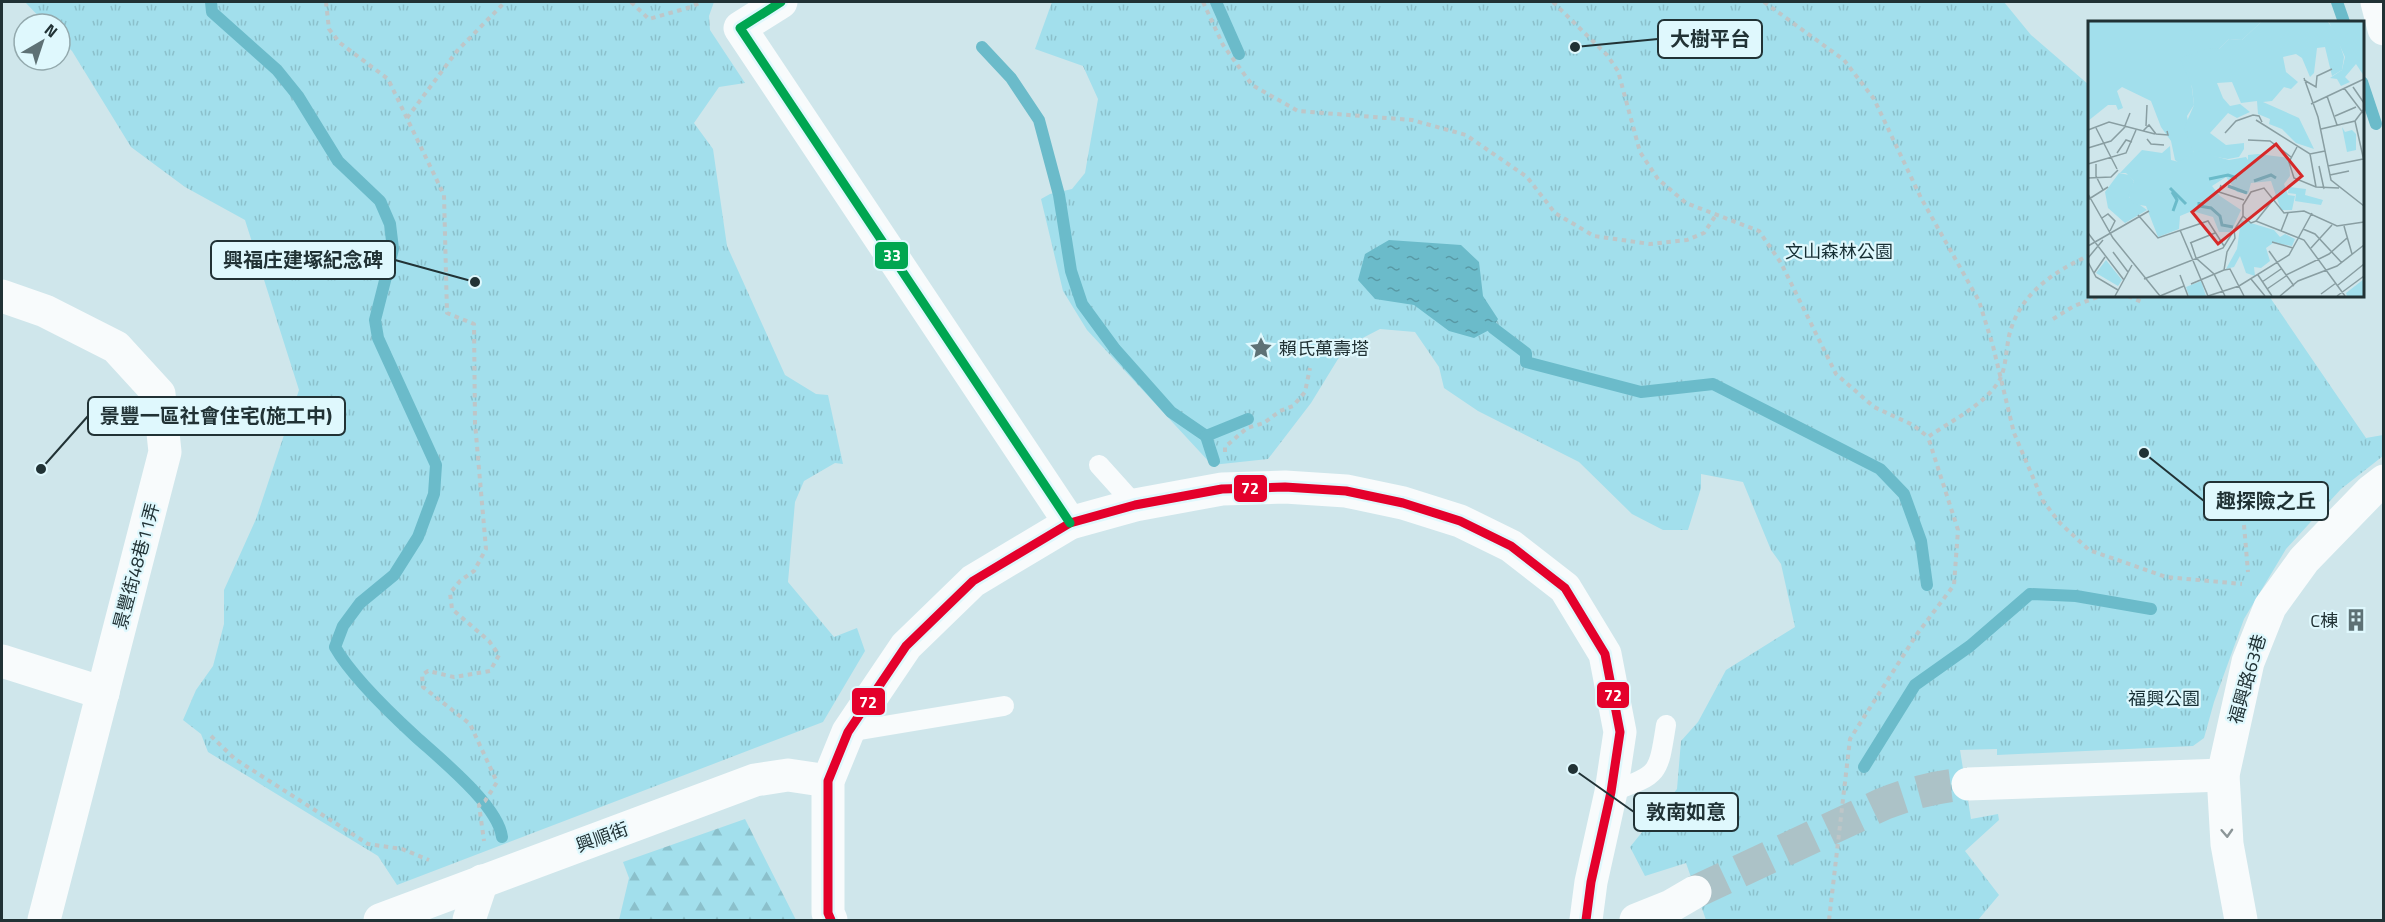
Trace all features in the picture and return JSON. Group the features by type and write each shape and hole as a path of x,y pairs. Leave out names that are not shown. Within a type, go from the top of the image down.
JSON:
{"street":[{"path":"781,2 740,28 1070,523"},
{"path":"2377,2 2384,29"},
{"name":"景豐街48巷11弄","path":"2,297 45,311 116,347 159,394 165,452 44,921"},
{"name":"福興路63巷","path":"2241,921 2227,844 2223,775 2248,662 2270,607 2304,560 2371,491 2384,481"},
{"path":"831,921 828,914 828,781 848,732 906,646 974,581 1070,523 1135,505 1222,489 1285,487 1346,491 1403,503 1460,521 1511,546 1565,588 1605,654 1620,732 1586,921"},
{"path":"2,661 103,693"},
{"name":"興順街","path":"380,921 755,780 788,775 828,781"},
{"path":"1968,784 2223,775"},
{"path":"469,921 482,881"},
{"path":"1636,921 1671,906 1695,892"}],"lane":[{"path":"1099,465 1135,505"},
{"path":"848,732 1004,706"},
{"path":"1611,792 1650,777 1661,760 1666,725"}],"path":[{"path":"326,2 329,29 340,43 388,79 444,195 447,313 474,324 475,423 486,549 474,571 460,580 450,593 452,609 489,641 499,655 490,671 454,677 428,671 422,675 423,687 470,724 497,782 485,801 479,805 485,847"},
{"path":"407,118 457,51 505,2"},
{"path":"631,2 649,19 701,2"},
{"path":"1203,2 1223,45 1252,85 1298,111 1412,120 1466,135 1527,177 1555,213 1594,236 1650,244 1687,240 1704,233 1716,215"},
{"path":"1553,2 1607,55 1618,71 1640,152 1658,178 1686,203 1759,231 1781,263 1836,374 1874,407 1913,426 1928,437 1958,530 1954,585 1917,634 1850,739 1828,921"},
{"path":"1764,2 1844,60 1874,99 1921,198 1979,302 2014,433 2043,501 2060,523 2089,550 2166,577 2249,584"},
{"path":"1928,437 1990,394 2001,378 2010,333 2025,300 2047,278 2088,256"},
{"path":"2053,319 2074,306 2097,297"},
{"path":"2130,297 2144,303"},
{"path":"1224,455 1225,447 1247,428 1264,423 1280,411 1293,406 1305,392 1310,368"},
{"path":"2244,525 2248,572"},
{"path":"211,736 235,759 368,844 402,849 434,862"}],"green space":[{"path":"25,2 714,2 709,16 710,30 745,83 719,87 694,123 713,149 727,246 785,375 816,394 828,395 843,464 835,463 804,481 795,502 788,582 834,637 857,628 865,651 823,722 397,885 378,856 208,752 201,734 183,720 196,690 213,666 224,624 224,590 256,519 299,390 245,220 185,187 131,147 72,51 72,12 35,12"},
{"name":"文山森林公園","path":"1052,2 2004,2 2031,35 2088,84 2088,297 2270,297 2366,438 2383,435 2383,456 2341,489 2286,549 2244,619 2214,702 2204,738 2193,746 1997,755 1997,749 1960,750 1971,819 1998,814 1999,820 1965,851 1999,895 1978,920 1706,920 1686,863 1645,876 1630,847 1677,789 1681,741 1698,722 1726,670 1795,627 1781,564 1771,550 1743,482 1701,474 1701,488 1688,530 1663,530 1632,514 1579,462 1478,411 1444,388 1439,367 1415,332 1380,329 1353,343 1338,359 1311,403 1268,459 1212,465 1087,330 1063,291 1041,199 1050,194 1072,189 1085,173 1098,99 1083,66 1035,49"},
{"path":"745,819 796,920 619,920 629,878 623,862"}],"water":[{"path":"1389,240 1461,245 1479,262 1483,296 1498,319 1493,328 1474,338 1449,331 1414,305 1375,299 1358,280 1365,254"}],"waterway":[{"path":"211,2 212,12 277,70 298,96 338,161 380,201 390,224 393,249 375,320 378,338 436,465 434,494 418,537 394,575 360,603 343,626 335,647 372,694 479,797 498,824 502,837"},
{"path":"1216,2 1239,54"},
{"path":"2337,2 2344,21"},
{"path":"982,47 1011,78 1039,120 1059,195 1071,271 1082,304 1115,349 1171,412 1206,436"},
{"path":"2364,88 2376,124"},
{"path":"1493,328 1526,353 1526,362 1641,392 1713,384 1880,469 1904,494 1921,541 1927,585"},
{"path":"1214,461 1206,436 1248,419"},
{"path":"1864,767 1915,685 1970,646 2030,594 2076,596 2151,609"}],"tunnel":[{"path":"1695,892 1883,804 1924,791 1968,784"}],"transit line":[{"name":"33","path":"781,2 740,28 1070,523"},
{"name":"72","path":"831,920 828,913 828,781 848,732 906,646 973,581 1070,523 1135,505 1222,489 1285,487 1346,491 1403,503 1460,521 1511,546 1565,588 1605,654 1620,732 1611,792 1591,882 1586,920"}],"place":[{"name":"大樹平台","path":"1575,47"},
{"name":"興福庄建塚紀念碑","path":"475,282"},
{"name":"賴氏萬壽塔","path":"1261,348"},
{"name":"趣探險之丘","path":"2144,453"},
{"name":"景豐一區社會住宅(施工中)","path":"41,469"},
{"name":"C棟","path":"2356,620"},
{"name":"敦南如意","path":"1573,769"}],"park label":[{"name":"福興公園","path":"2164,698"}]}
